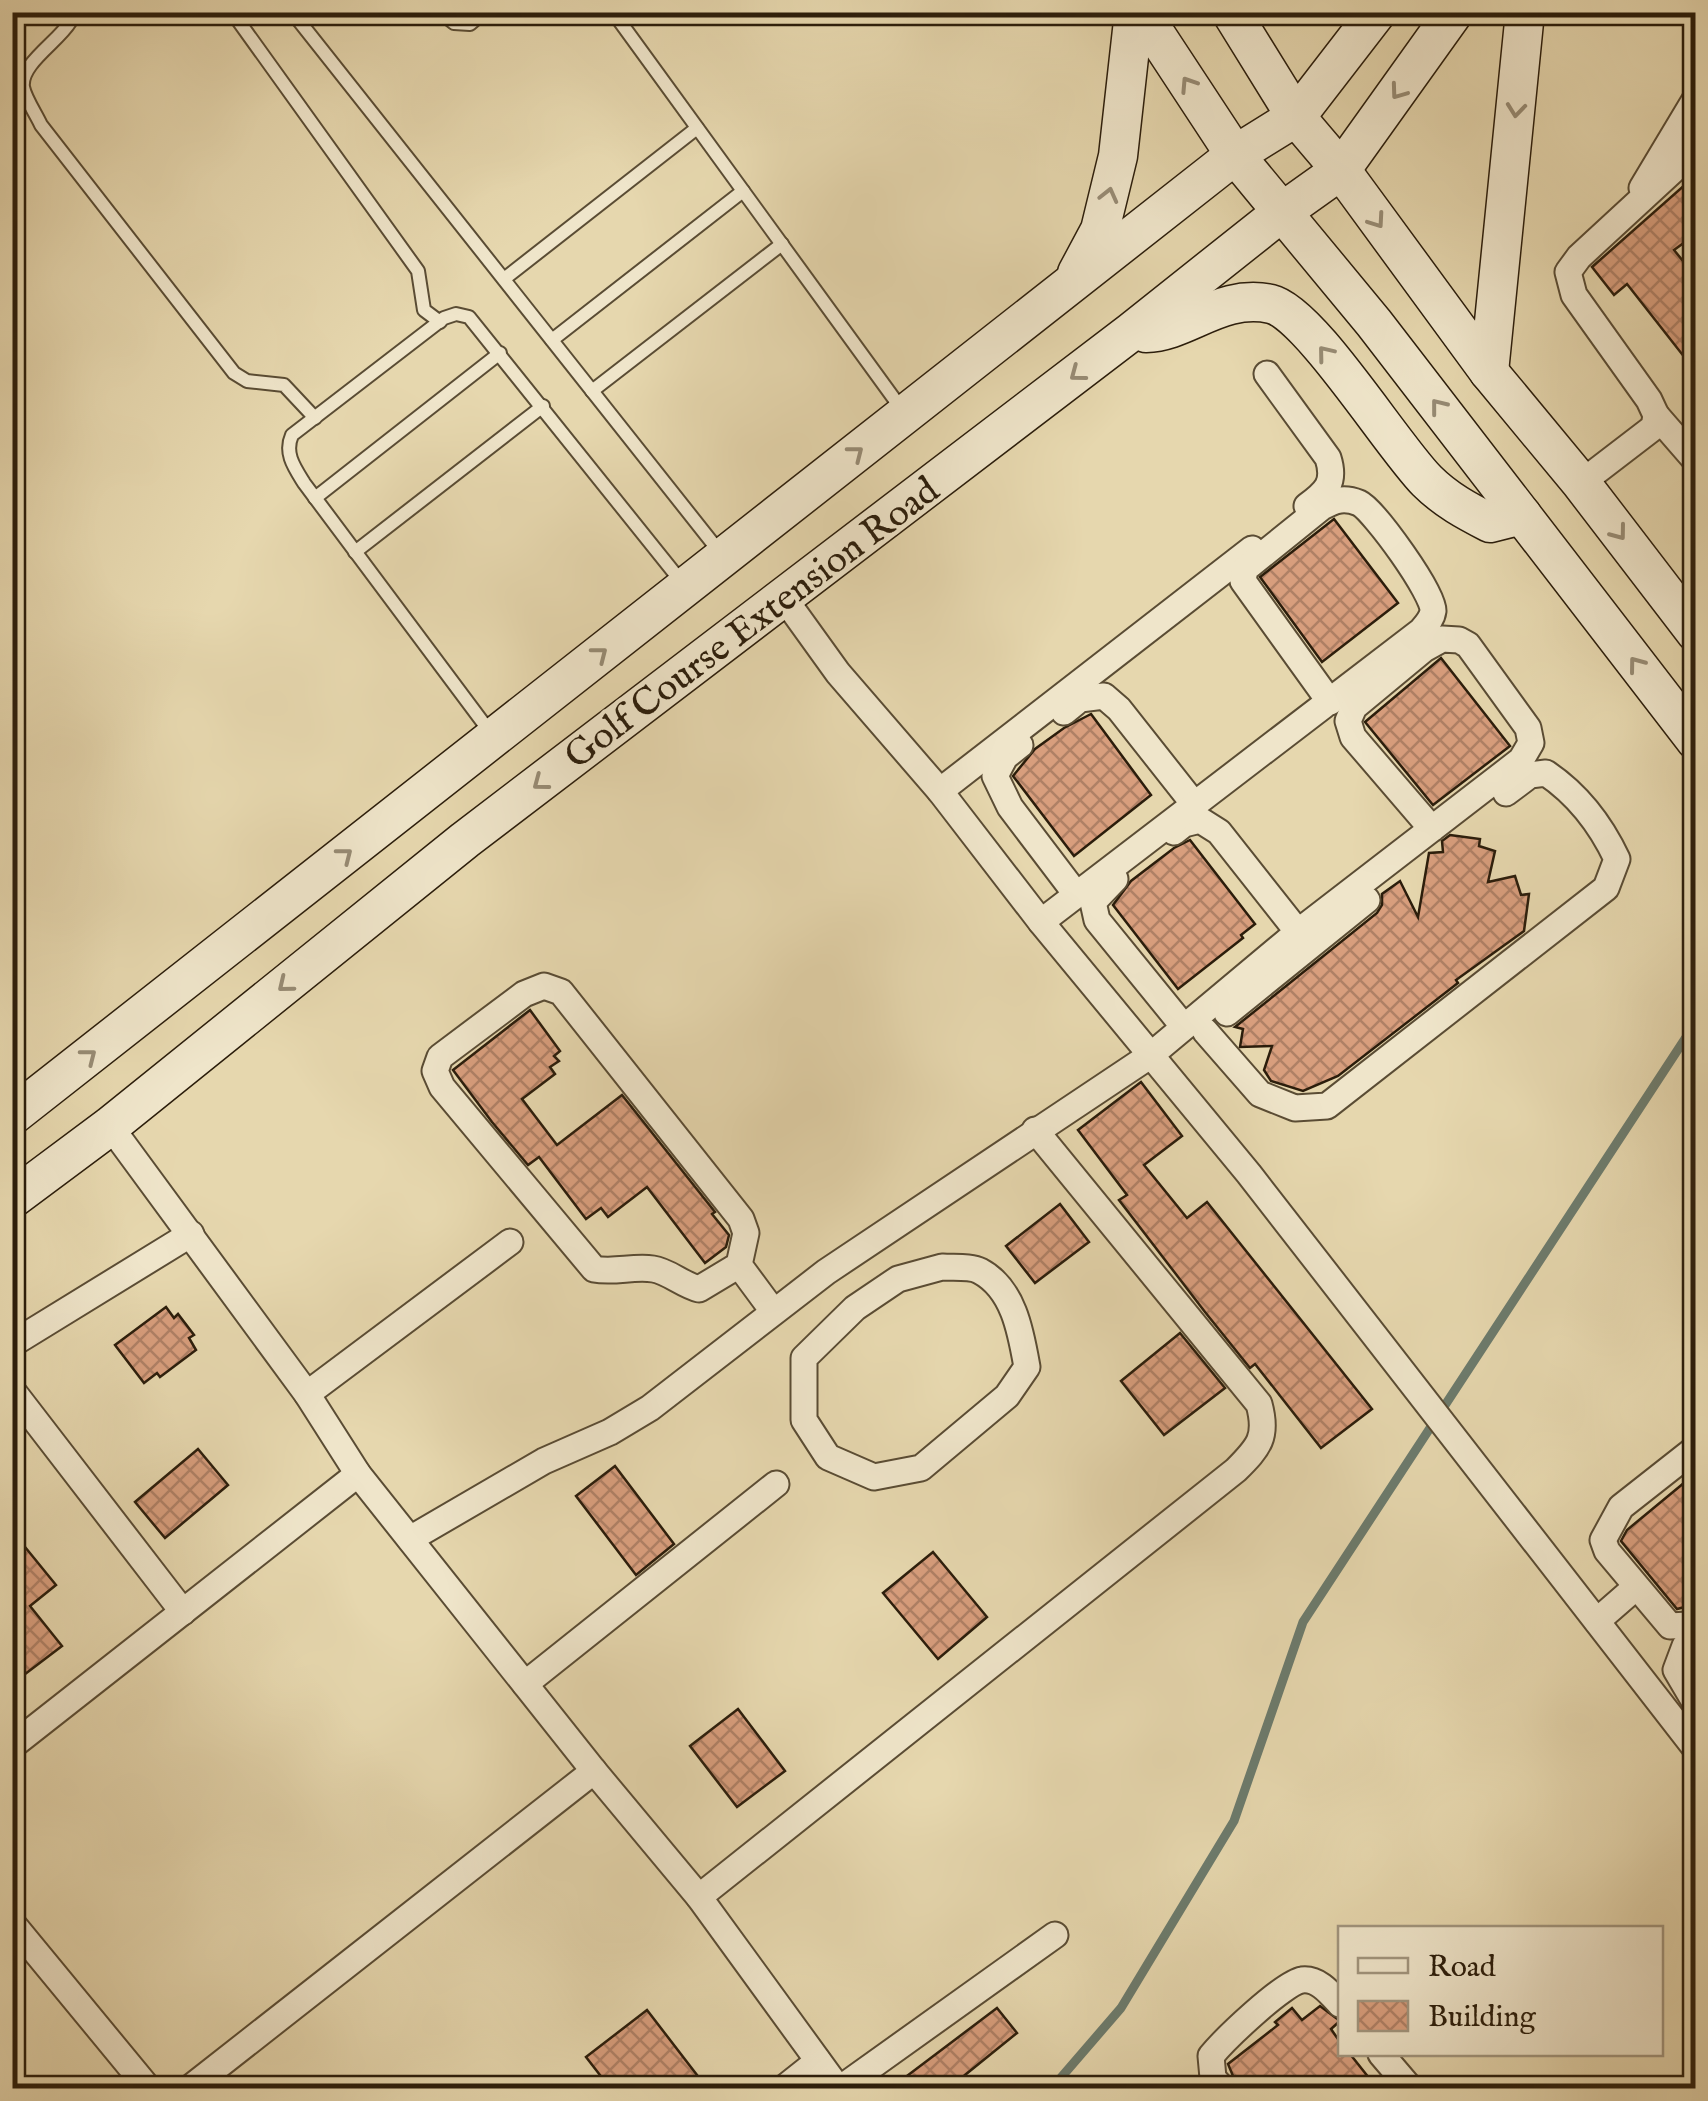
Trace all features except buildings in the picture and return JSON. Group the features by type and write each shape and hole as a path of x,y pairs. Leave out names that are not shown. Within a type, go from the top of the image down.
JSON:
{"main road":[{"path":"1138,12 1235,155 1374,323 1696,741"},
{"path":"1071,284 1100,230 1118,156 1138,12"},
{"path":"1231,12 1296,116 1490,372 1696,633"},
{"name":"Golf Course Extension Road","path":"12,1116 1235,155 1296,116 1377,12"},
{"name":"Golf Course Extension Road","path":"12,1199 110,1126 465,840 1340,170 1454,12"},
{"path":"1490,372 1525,12"},
{"path":"1132,332 1152,334 1233,304 1269,303 1283,308 1309,332 1425,479 1454,504 1490,523 1522,515"}],"street":[{"path":"1627,214 1696,98"},
{"path":"1696,149 1579,256 1568,272 1568,284 1650,400 1656,416 1696,461"},
{"path":"940,791 1328,490 1332,471 1328,458 1267,374"},
{"path":"1581,483 1654,428 1656,416"},
{"path":"1041,922 1076,894 1330,702 1421,632 1434,608 1426,588 1364,505 1346,500 1334,500 1322,507 1245,569 1243,581 1330,702"},
{"path":"784,598 838,672 940,791 1041,922 1249,1174 1696,1749"},
{"path":"410,1540 544,1461 610,1432 650,1408 826,1272 1036,1130 1156,1061 1298,932 1432,829 1521,760 1531,743 1528,728 1468,645 1459,640 1442,639 1424,649 1354,707 1348,721 1353,737 1432,829"},
{"path":"1076,894 1010,806 995,776 1004,757 1080,699 1104,696 1119,709 1194,804"},
{"path":"1194,1029 1530,775 1546,773 1566,787 1606,836 1616,858 1606,888 1326,1106 1295,1108 1260,1094 1194,1029 1097,920 1093,902 1184,824 1200,820 1219,832 1298,932"},
{"path":"544,986 561,992 741,1219 746,1233 738,1265 698,1289 658,1269 594,1269 442,1087 436,1071 440,1058 524,994 544,986"},
{"path":"110,1126 307,1394 358,1474 594,1772 699,1896 840,2088 1056,1935"},
{"path":"699,1896 1220,1482 1254,1451 1265,1426 1258,1404 1036,1130"},
{"path":"12,1344 191,1234"},
{"path":"307,1394 510,1242"},
{"path":"738,1265 773,1310"},
{"path":"942,1267 979,1270 1006,1294 1021,1329 1027,1367 1007,1396 921,1468 874,1477 828,1457 804,1420 804,1358 856,1308 898,1279 942,1267"},
{"path":"826,1272 856,1308"},
{"path":"12,1390 183,1612"},
{"path":"1696,1448 1621,1507 1603,1540 1607,1551 1670,1626 1688,1625 1696,1620"},
{"path":"12,1746 358,1474"},
{"path":"524,1684 776,1484"},
{"path":"1597,1620 1636,1587"},
{"path":"1696,1638 1685,1646 1676,1670 1696,1704"},
{"path":"190,2088 594,1772"},
{"path":"12,1923 148,2088"},
{"path":"1222,2088 1213,2078 1211,2056 1289,1985 1304,1979 1322,1985 1338,2002"},
{"path":"1383,2056 1410,2088"},
{"path":"784,2088 818,2062"}],"lane":[{"path":"66,12 70,22 60,38 27,66 23,86 41,125 234,373 247,381 284,384 314,418"},
{"path":"232,12 418,270 424,310 440,322"},
{"path":"292,12 724,557"},
{"path":"440,12 454,23 470,24 484,12"},
{"path":"613,12 906,414"},
{"path":"504,279 697,128"},
{"path":"552,340 743,191"},
{"path":"592,391 782,244"},
{"path":"494,738 292,465 288,446 292,435 440,322 456,314 469,317 686,587"},
{"path":"315,498 500,353"},
{"path":"355,552 542,406"}],"waterway":[{"path":"1052,2088 1121,2008 1234,1821 1303,1622 1696,1022"}]}
